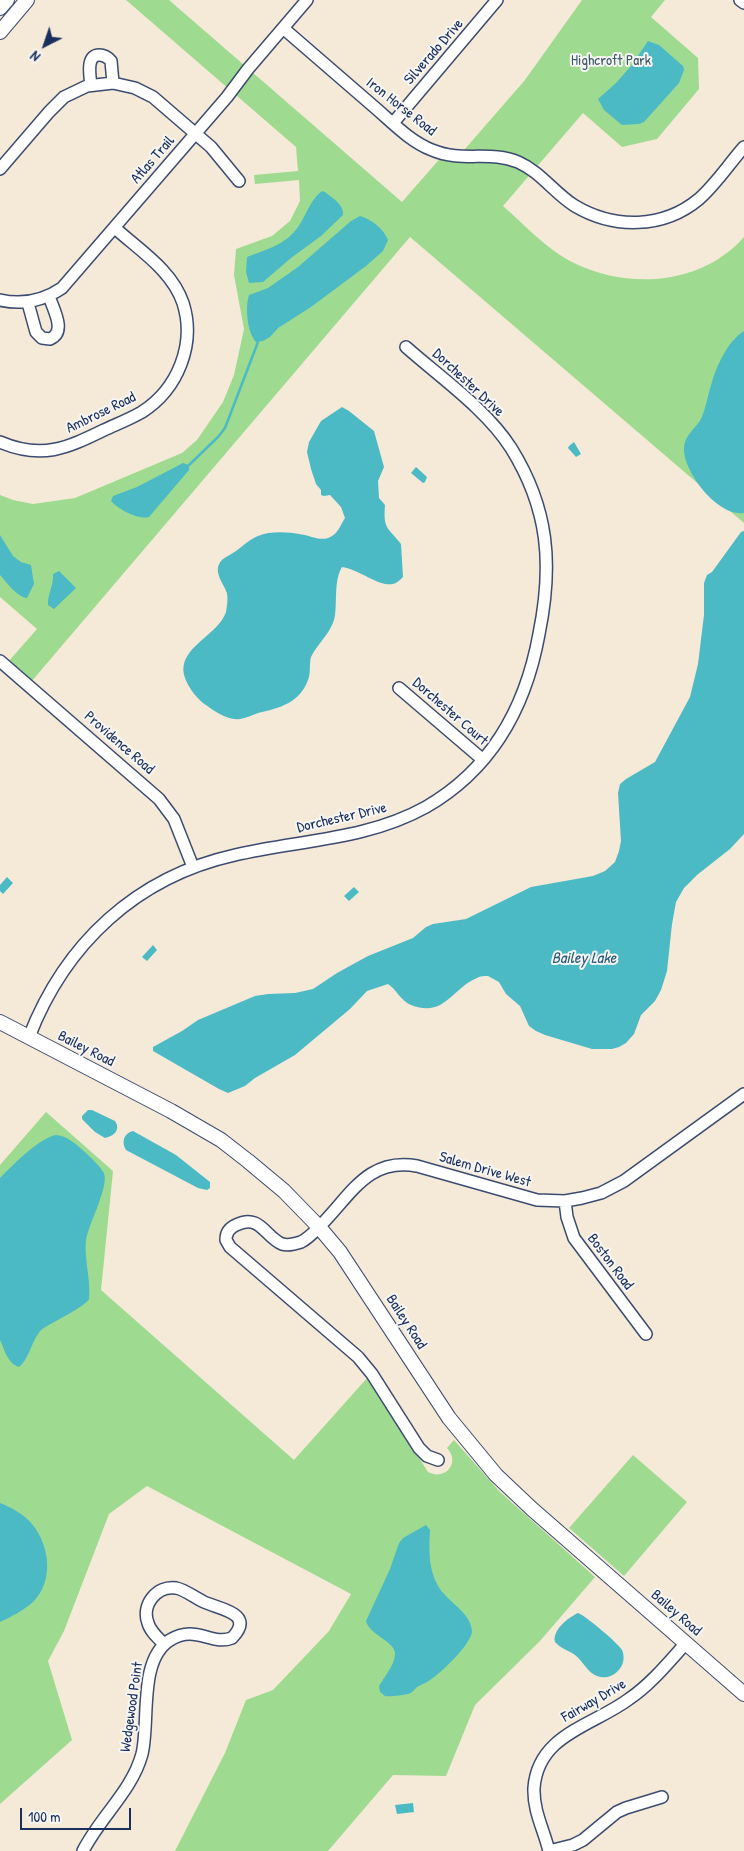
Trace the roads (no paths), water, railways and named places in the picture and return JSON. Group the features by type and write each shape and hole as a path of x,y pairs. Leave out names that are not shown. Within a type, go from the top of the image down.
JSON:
{"main road":[{"path":"0,8 7,0"},
{"path":"0,32 27,0"},
{"name":"Bailey Road","path":"0,1022 171,1111 221,1140 273,1181 319,1227 350,1266 449,1418 486,1463 532,1509 744,1694"}],"street":[{"name":"Atlas Trail","path":"0,300 28,303 49,296 66,284 196,134 307,0"},
{"name":"Silverado Drive","path":"393,123 497,0"},
{"path":"740,0 744,3"},
{"name":"Iron Horse Road","path":"283,28 419,144 444,154 458,157 496,157 519,162 535,172 573,204 590,214 622,223 640,223 656,220 672,215 689,206 709,188 744,148"},
{"path":"91,85 90,63 94,56 99,54 106,56 111,61 113,83"},
{"path":"0,169 56,104 72,92 91,85 113,83 126,85 145,92 196,134 222,159 239,182"},
{"name":"Ambrose Road","path":"0,442 18,448 39,451 70,446 141,412 161,396 179,370 186,349 187,325 182,302 177,290 160,268 114,228"},
{"path":"28,303 36,332 42,338 50,339 56,335 59,328 49,296"},
{"name":"Dorchester Drive","path":"29,1037 37,1016 58,977 76,952 108,918 140,894 193,867 235,854 348,835 392,823 410,815 441,797 465,778 495,745 513,716 525,690 535,655 544,608 547,581 546,545 541,515 524,471 510,446 478,409 406,347"},
{"name":"Providence Road","path":"0,661 159,799 174,819 193,867"},
{"name":"Dorchester Court","path":"399,688 482,759"},
{"name":"Salem Drive West","path":"438,1460 427,1456 419,1448 358,1356 230,1248 226,1240 227,1233 238,1224 252,1222 262,1227 277,1241 288,1245 302,1241 319,1227 364,1179 376,1170 398,1164 417,1166 536,1200 565,1201 601,1193 624,1181 744,1094"},
{"name":"Boston Road","path":"565,1201 567,1217 574,1238 646,1334"},
{"path":"176,1588 182,1590 204,1602 232,1612 238,1619 239,1630 232,1638 227,1640 188,1633 180,1635 164,1644 150,1628 146,1615 150,1600 162,1590 176,1588"},
{"name":"Fairway Drive","path":"549,1851 534,1800 537,1775 546,1754 561,1738 571,1731 605,1715 630,1699 655,1677 686,1643"},
{"name":"Wedgewood Point","path":"83,1851 94,1830 129,1782 141,1755 150,1670 156,1654 164,1644"},
{"path":"549,1851 573,1845 583,1840 617,1812 662,1797"}],"water":[{"path":"648,41 659,45 683,66 684,70 679,83 644,122 622,125 604,110 598,99 631,66"},
{"path":"322,191 340,204 343,215 321,236 263,282 249,283 246,272 247,257 277,245 290,236 300,224 315,198"},
{"path":"360,216 377,225 386,236 388,240 383,251 311,307 278,328 270,337 256,342 253,338 248,319 247,306 249,295 268,288 298,267 351,221"},
{"path":"744,331 744,513 724,508 713,501 704,491 689,469 685,458 684,444 701,419 720,361 728,347"},
{"path":"342,407 374,431 384,467 378,481 379,498 385,505 387,528 401,544 403,577 396,583 387,584 342,567 337,584 334,621 311,657 309,677 300,694 289,703 274,709 240,719 225,717 211,709 194,694 184,675 184,665 187,657 222,620 226,612 227,593 219,576 218,567 223,559 255,537 263,534 289,533 324,539 336,533 345,518 341,507 330,495 321,495 321,490 316,484 307,452 309,442 321,421"},
{"path":"574,442 581,454 576,457 568,448"},
{"path":"183,463 189,465 189,470 149,517 144,518 128,513 111,501 113,496 137,487"},
{"path":"416,467 427,477 425,482 423,483 411,473"},
{"name":"Bailey Lake","path":"744,531 744,834 730,849 697,875 684,888 676,902 667,971 661,990 655,1001 641,1015 634,1034 626,1043 612,1049 592,1049 536,1031 529,1026 520,1006 506,994 499,982 487,976 468,983 440,1005 432,1008 411,1005 388,984 367,991 350,1009 295,1055 255,1078 245,1086 228,1093 153,1051 153,1047 198,1020 255,996 295,993 313,989 368,956 413,938 426,927 433,924 466,919 531,887 593,876 605,871 615,862 621,841 618,793 620,784 655,762 690,697 698,664 704,615 704,583 707,575 712,572 741,532"},
{"path":"0,535 13,556 21,562 31,565 34,584 27,598 16,592 0,575"},
{"path":"59,571 76,588 54,609 48,605 48,601 53,574"},
{"path":"7,877 13,883 3,894 0,891 0,885"},
{"path":"354,887 359,892 349,901 344,896"},
{"path":"153,945 157,950 147,961 142,957"},
{"path":"88,1110 92,1110 115,1121 117,1124 116,1132 105,1138 95,1132 82,1119 82,1116"},
{"path":"133,1131 176,1155 210,1182 210,1188 207,1190 198,1188 126,1150 124,1138"},
{"path":"56,1135 76,1144 104,1173 104,1187 86,1240 89,1299 82,1306 40,1331 26,1358 19,1367 9,1359 0,1340 0,1178 34,1146"},
{"path":"0,1503 26,1517 38,1533 46,1553 47,1574 40,1594 33,1602 26,1608 0,1622"},
{"path":"426,1525 430,1530 429,1544 432,1572 438,1586 463,1612 471,1624 471,1637 461,1651 432,1679 409,1694 385,1696 380,1692 379,1686 393,1663 394,1650 392,1646 368,1626 366,1621 390,1569 399,1543 403,1538"},
{"path":"578,1613 602,1630 622,1650 623,1662 618,1671 613,1675 608,1677 597,1676 575,1655 555,1642 556,1633 559,1629 566,1621"},
{"path":"413,1803 414,1812 397,1814 395,1805"}],"waterway":[{"path":"189,465 225,428 258,342"}],"park label":[{"name":"Highcroft Park","path":"611,61"}]}
